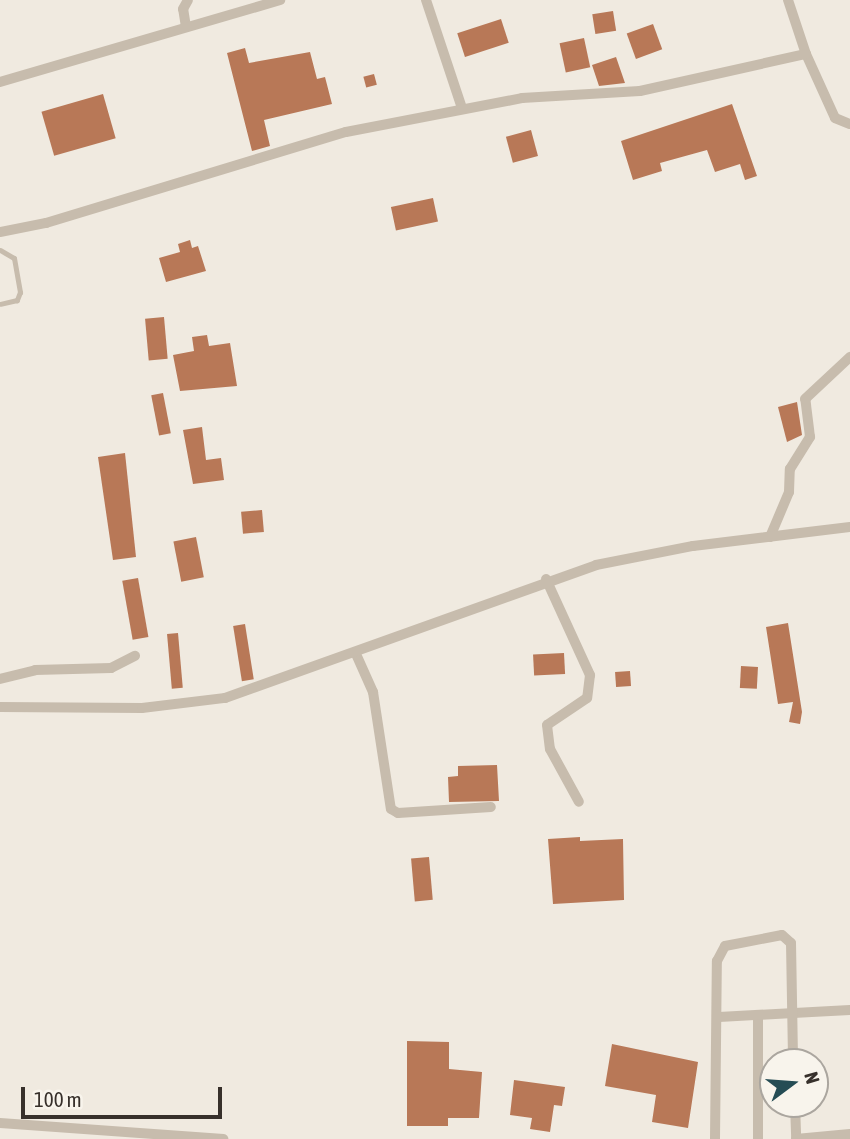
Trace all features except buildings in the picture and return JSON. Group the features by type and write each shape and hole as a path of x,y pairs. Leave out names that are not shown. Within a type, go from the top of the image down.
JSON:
{"street":[{"path":"186,27 183,9 188,0"},
{"path":"0,82 280,0"},
{"path":"426,0 462,108"},
{"path":"788,0 806,54 835,118 850,124"},
{"path":"0,232 46,223 311,140 523,98 640,91 806,54"},
{"path":"770,537 789,492 790,469 810,437 805,399 850,357"},
{"path":"0,707 142,708 225,698 356,653 546,579 681,548 850,527"},
{"path":"546,579 590,675 587,698 547,725 550,749 579,802"},
{"path":"356,653 373,692 391,808 398,813 491,807"},
{"path":"0,679 35,670 111,668 135,656"},
{"path":"715,1139 719,1017 717,961 725,946 782,935 791,943 793,1048"},
{"path":"719,1017 850,1010"},
{"path":"758,1015 758,1139"},
{"path":"795,1118 796,1139 850,1134"},
{"path":"0,1123 223,1139"}],"lane":[{"path":"0,250 14,258 20,292 17,299 0,304"}]}
